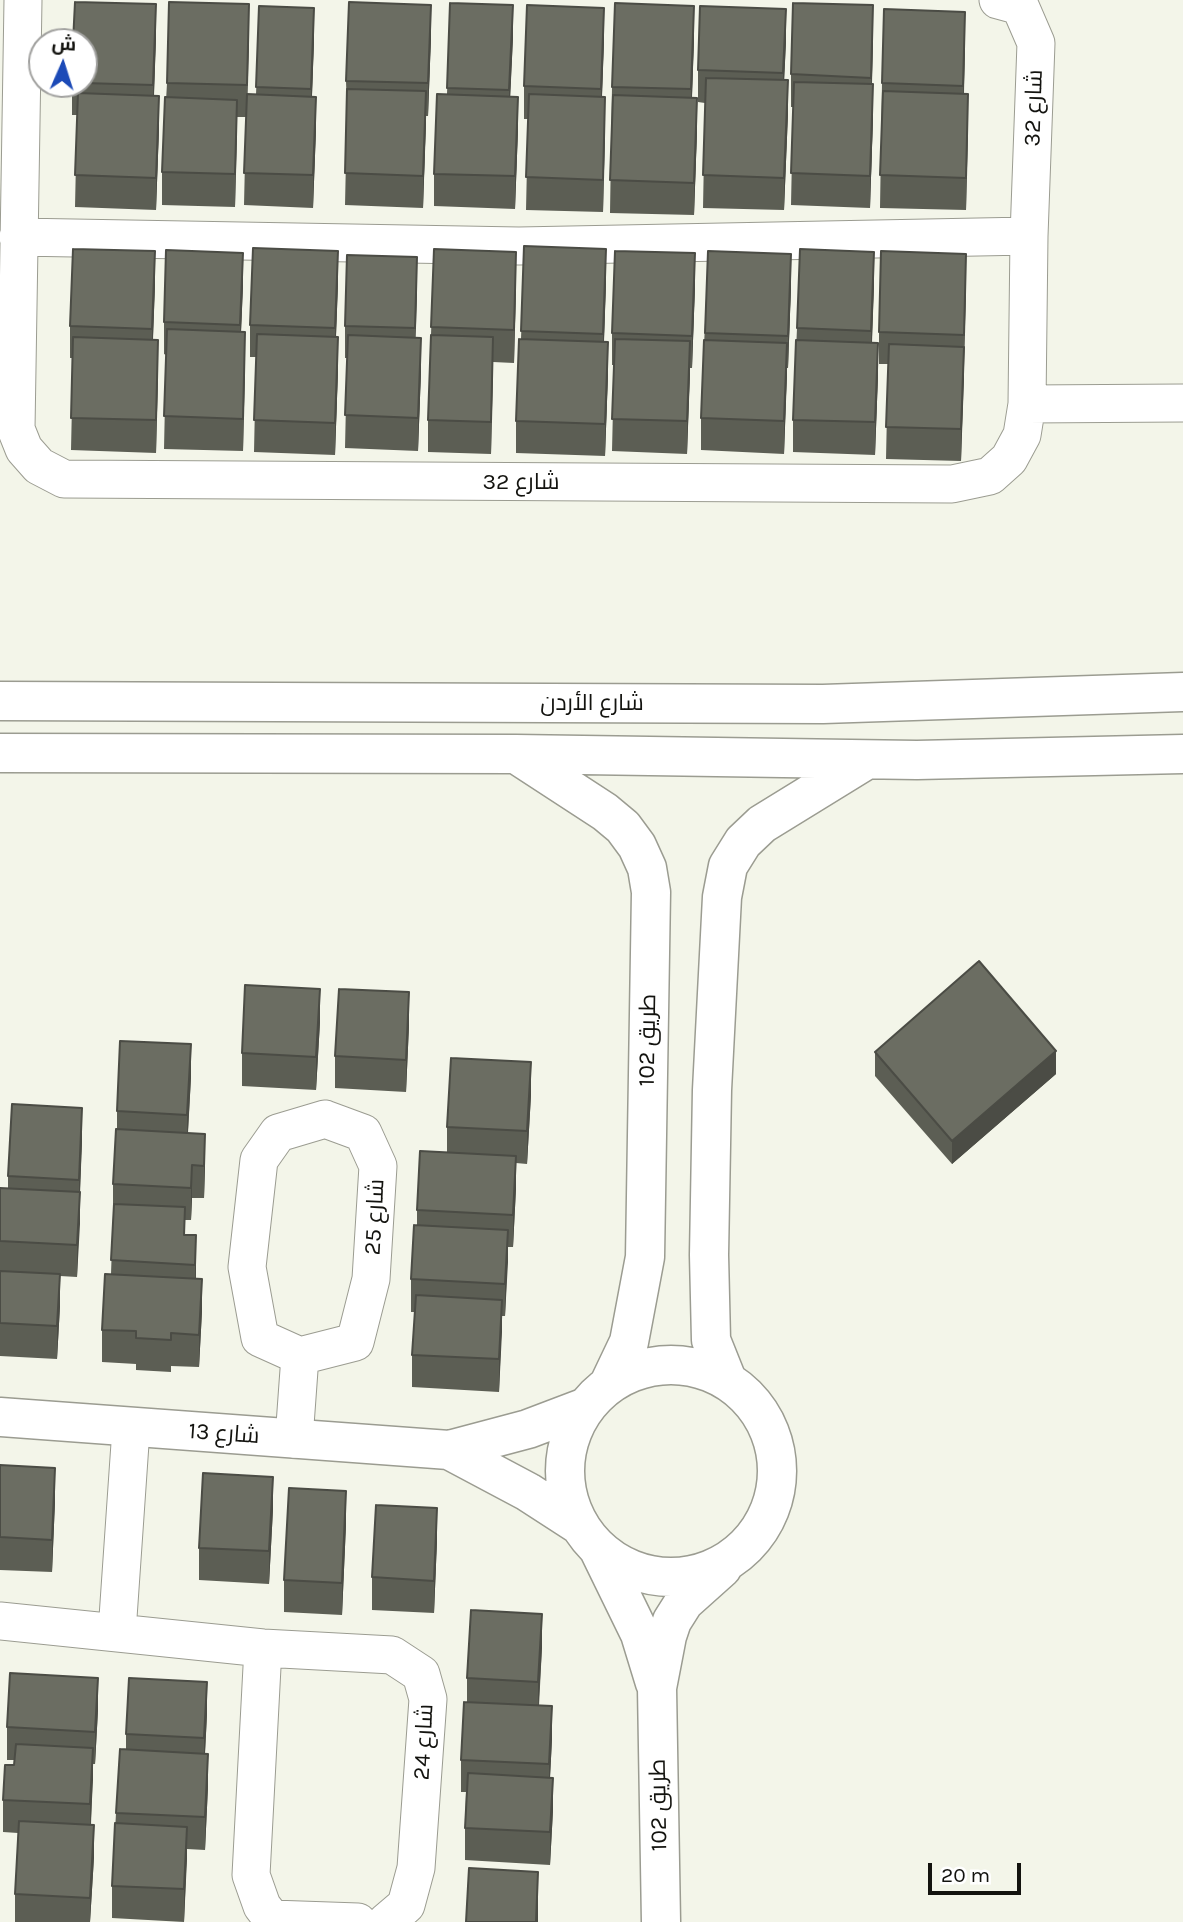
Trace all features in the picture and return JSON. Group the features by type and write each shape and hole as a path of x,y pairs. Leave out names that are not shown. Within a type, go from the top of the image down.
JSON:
{"street":[{"name":"شارع 32","path":"23,0 16,429 24,449 39,466 64,479 952,484 990,476 1009,459 1022,435 1027,404 1029,236 1037,43 1020,6 998,0"},
{"path":"18,237 519,246 1029,236"},
{"path":"1027,404 1183,404"},
{"path":"1166,692 1183,676"},
{"name":"شارع الأردن","path":"0,701 823,704 1166,692"},
{"path":"0,753 516,754 866,760 1183,754"},
{"name":"طريق 102","path":"516,754 605,812 623,827 637,846 647,868 651,892 645,1257 629,1342 598,1395"},
{"path":"727,1380 711,1340 709,1255 715,1035 722,897 728,866 743,842 762,824 866,760"},
{"name":"شارع 25","path":"325,1119 363,1133 378,1166 372,1279 355,1342 300,1356 260,1338 247,1267 259,1160 278,1133 325,1119"},
{"path":"294,1439 300,1356"},
{"path":"667,1365 698,1368 727,1380 751,1400 768,1426 776,1453 778,1480 772,1507 764,1526 751,1542 725,1563 693,1575 659,1577 627,1568 589,1537 567,1496 565,1464 571,1434 598,1395 637,1370 667,1365"},
{"name":"شارع 13","path":"0,1417 131,1429 449,1450 528,1429 598,1395"},
{"path":"117,1632 131,1429"},
{"name":"شارع 13","path":"449,1450 528,1492 589,1537"},
{"name":"طريق 102","path":"589,1537 640,1634 657,1688"},
{"name":"طريق 102","path":"660,1922 657,1688 667,1636 672,1621 684,1602 751,1542"},
{"name":"شارع 24","path":"0,1621 263,1648 392,1655 421,1674 428,1699 416,1868 406,1905 386,1922"},
{"path":"263,1648 251,1875 254,1885 262,1906 272,1919 358,1922"}],"building":[{"path":"75,2 156,4 153,85 98,83 98,28 74,28"},
{"path":"169,2 249,4 247,85 167,83"},
{"path":"349,2 431,5 428,83 346,81"},
{"path":"450,3 513,5 509,90 447,88"},
{"path":"615,3 694,6 691,89 612,87"},
{"path":"793,3 873,5 871,78 791,74"},
{"path":"527,5 604,8 601,89 524,86"},
{"path":"259,6 314,8 311,89 256,87"},
{"path":"700,6 786,9 783,73 698,70"},
{"path":"884,9 965,12 963,86 882,83"},
{"path":"706,78 788,80 784,178 703,175"},
{"path":"794,82 873,84 870,176 791,173"},
{"path":"347,89 426,91 423,176 345,173"},
{"path":"883,91 968,94 966,178 880,175"},
{"path":"98,94 159,96 156,178 75,175 78,98 98,98"},
{"path":"247,94 316,97 313,175 244,173"},
{"path":"437,94 518,97 515,176 434,174"},
{"path":"529,94 605,97 603,180 526,177"},
{"path":"613,95 697,98 694,183 610,180"},
{"path":"165,97 237,100 235,174 162,172"},
{"path":"524,246 606,249 603,334 521,331"},
{"path":"253,248 338,251 335,328 250,325"},
{"path":"73,249 155,251 152,329 70,326"},
{"path":"434,249 516,252 514,330 431,327"},
{"path":"800,249 874,252 871,331 797,328"},
{"path":"166,250 243,253 240,325 164,322"},
{"path":"615,251 695,253 692,336 612,333"},
{"path":"708,251 791,254 788,336 705,333"},
{"path":"881,251 966,254 964,335 879,332"},
{"path":"347,255 417,257 415,328 345,326"},
{"path":"167,329 245,332 243,419 164,416"},
{"path":"257,334 338,337 335,423 254,420"},
{"path":"348,335 421,338 418,418 345,415"},
{"path":"431,335 493,337 491,422 428,420"},
{"path":"73,337 158,340 156,420 71,418"},
{"path":"519,339 608,342 605,424 516,421"},
{"path":"615,339 690,341 687,421 612,419"},
{"path":"704,340 787,343 784,421 701,418"},
{"path":"796,340 878,343 875,422 793,420"},
{"path":"889,344 964,347 961,429 886,427"},
{"path":"979,961 1056,1051 952,1141 875,1052"},
{"path":"245,985 320,989 316,1057 242,1053"},
{"path":"339,989 409,992 406,1060 335,1056"},
{"path":"120,1041 191,1044 187,1115 117,1111"},
{"path":"451,1058 531,1062 527,1131 447,1127"},
{"path":"12,1104 82,1108 79,1180 8,1176"},
{"path":"116,1129 205,1134 204,1166 192,1165 191,1188 113,1184"},
{"path":"420,1151 516,1156 513,1215 417,1210"},
{"path":"0,1188 80,1192 77,1245 0,1241"},
{"path":"114,1204 185,1207 184,1235 196,1235 195,1265 111,1260"},
{"path":"414,1225 508,1230 505,1284 411,1279"},
{"path":"0,1271 60,1274 57,1326 0,1323"},
{"path":"105,1274 202,1279 199,1335 171,1333 171,1340 136,1338 136,1331 102,1330"},
{"path":"416,1295 502,1300 499,1359 412,1355"},
{"path":"0,1465 55,1468 52,1540 0,1537"},
{"path":"203,1473 273,1477 269,1551 199,1548"},
{"path":"289,1488 346,1491 342,1583 284,1580"},
{"path":"376,1505 437,1508 434,1581 372,1577"},
{"path":"471,1610 542,1614 538,1682 467,1678"},
{"path":"10,1673 98,1678 95,1732 7,1727"},
{"path":"129,1678 207,1682 204,1738 126,1734"},
{"path":"464,1702 552,1706 549,1764 461,1760"},
{"path":"16,1744 93,1748 90,1804 3,1800 5,1765 14,1765"},
{"path":"120,1749 208,1754 205,1817 116,1813"},
{"path":"468,1773 553,1778 550,1832 465,1828"},
{"path":"19,1821 94,1825 90,1898 15,1894"},
{"path":"115,1823 187,1827 184,1889 112,1886"},
{"path":"469,1868 538,1872 536,1922 466,1922"}]}
